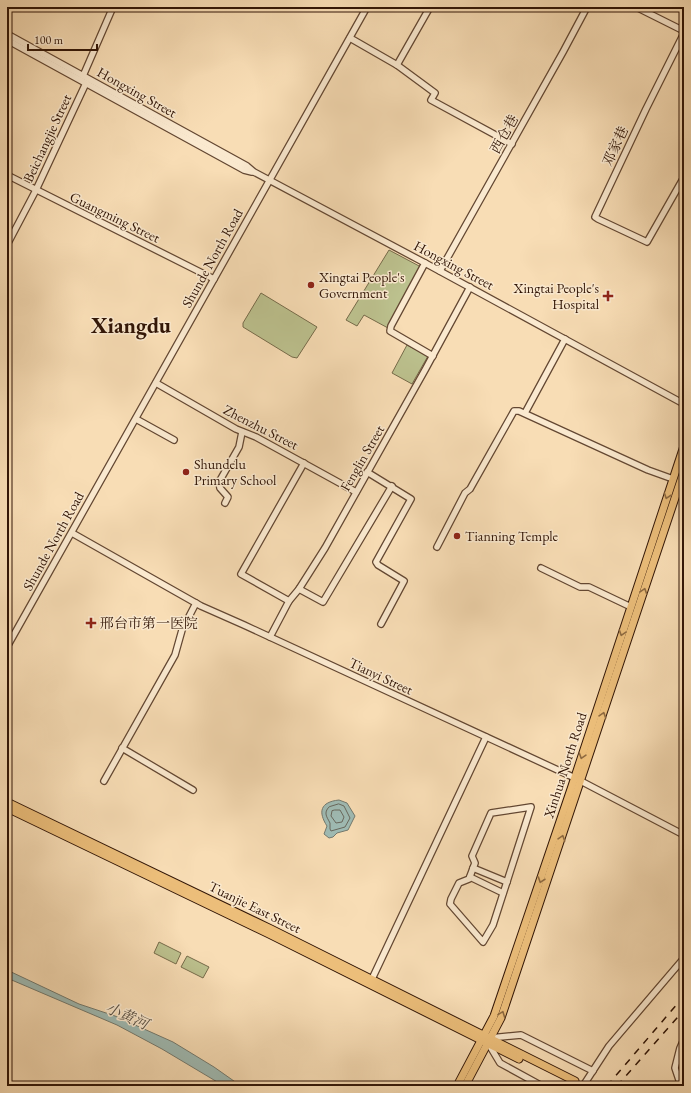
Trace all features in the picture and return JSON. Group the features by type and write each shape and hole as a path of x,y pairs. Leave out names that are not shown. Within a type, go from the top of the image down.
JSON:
{"main road":[{"name":"Xinhua North Road","path":"457,1086 501,1018 578,780 631,607 673,479 682,461 684,446"},
{"name":"Xinhua North Road","path":"578,780 684,471"},
{"name":"Tuanjie East Street","path":"7,802 372,979 486,1039"},
{"name":"Tuanjie East Street","path":"7,808 486,1039"},
{"name":"Xinhua North Road","path":"465,1086 486,1039"},
{"path":"486,1039 574,1083"}],"street":[{"path":"83,76 113,7"},
{"name":"Shunde North Road","path":"7,647 367,7"},
{"path":"397,65 430,7"},
{"name":"西仓巷","path":"440,271 587,7"},
{"path":"636,7 684,32"},
{"name":"邓家巷","path":"684,32 595,217 647,242 684,177"},
{"name":"Hongxing Street","path":"7,34 247,166 254,172 470,287 684,404"},
{"path":"350,38 397,65 435,93 431,100 512,144"},
{"name":"Hongxing Street","path":"7,40 244,170 254,172"},
{"name":"Beichangjie Street","path":"7,245 36,190 86,83"},
{"name":"Guangming Street","path":"7,175 214,279"},
{"path":"425,263 391,326 390,331 433,356"},
{"name":"Fenglin Street","path":"270,637 289,601 299,589 325,548 470,287"},
{"path":"526,414 565,339"},
{"name":"Zhenzhu Street","path":"156,383 242,432 256,437 356,492"},
{"path":"437,547 465,493 470,489 513,411 517,410 648,470 673,479"},
{"path":"136,419 174,440"},
{"path":"225,503 228,496 220,488 219,482 239,446 242,432"},
{"path":"289,601 241,574 304,464"},
{"path":"367,472 410,497 411,501 376,562 378,566 404,581 381,624"},
{"path":"299,589 323,602 392,486"},
{"name":"Tianyi Street","path":"72,533 196,603 578,780 684,835"},
{"path":"541,568 580,587 589,587 631,607"},
{"path":"104,781 175,654 182,630 196,603"},
{"path":"372,979 486,737"},
{"path":"122,748 193,790"},
{"path":"531,807 493,925 483,942 450,904 459,883 469,879 470,877 475,863 472,856 491,813 531,807"},
{"path":"473,868 507,882"},
{"path":"470,877 503,893"},
{"path":"583,1086 609,1046 684,958"},
{"path":"542,1086 500,1063 486,1039 521,1035 593,1071"},
{"path":"681,1086 675,1068 684,1039"}],"green space":[{"path":"389,250 421,267 388,328 364,315 357,326 346,320"},
{"path":"261,293 317,327 297,358 292,357 243,327 243,323"},
{"path":"407,345 428,356 412,384 392,373"},
{"path":"159,942 181,953 176,964 154,953"},
{"path":"187,956 209,967 203,978 181,967"}],"water":[{"path":"339,800 347,803 355,816 348,830 337,833 333,837 329,838 324,834 327,826 322,816 322,808 328,803"},
{"path":"7,970 79,1004 115,1016 173,1042 214,1067 241,1086 224,1086 162,1049 117,1025 7,978"}],"railway":[{"path":"607,1086 684,996"},
{"path":"617,1086 684,1010"}],"place":[{"name":"Xingtai People's Government","path":"311,285"},
{"name":"Xingtai People's Hospital","path":"608,296"},
{"name":"Shundelu Primary School","path":"186,472"},
{"name":"Tianning Temple","path":"457,536"},
{"name":"邢台市第一医院","path":"91,623"}],"district":[{"name":"Xiangdu","path":"131,325"}],"water label":[{"name":"小黄河","path":"127,1016"}]}
